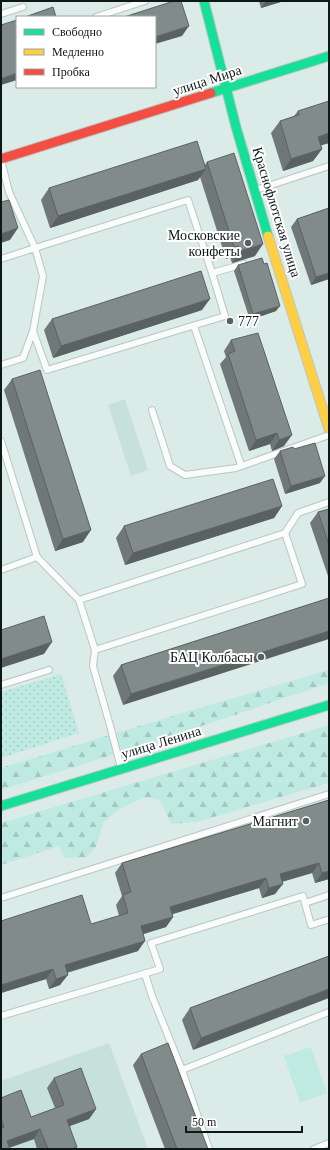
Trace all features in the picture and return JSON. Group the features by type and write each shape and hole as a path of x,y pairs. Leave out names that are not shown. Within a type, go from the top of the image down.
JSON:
{"main road":[{"name":"Краснофлотская улица","path":"204,1 236,127 255,190 272,255 321,397 329,430"},
{"name":"улица Мира","path":"1,159 329,56"},
{"name":"улица Ленина","path":"1,806 329,705"}],"lane":[{"path":"99,16 145,1"},
{"path":"1,14 23,7"},
{"path":"1,159 9,192 35,248 43,276 33,331 23,358 1,365"},
{"path":"255,190 329,166"},
{"path":"1,259 188,200 225,316 47,370 33,331"},
{"path":"212,273 249,263"},
{"path":"194,326 241,465"},
{"path":"152,410 170,466 185,475 236,468 329,435"},
{"path":"1,441 37,557 79,600 95,650 93,666 121,768"},
{"path":"79,600 285,533 298,513 329,502"},
{"path":"95,650 302,584 285,533"},
{"path":"1,570 37,557"},
{"path":"1,685 48,670"},
{"path":"1,898 329,794"},
{"path":"305,903 329,895"},
{"path":"1,1016 160,969 151,943 303,896 311,925 328,919 329,926"},
{"path":"145,974 152,996 182,1070 209,1149"},
{"path":"182,1070 329,1012"},
{"path":"314,1149 329,1144"}],"shaded area":[{"path":"125,399 148,470 131,476 108,405"},
{"path":"109,1043 148,1149 1,1149 1,1081"}],"green space":[{"path":"329,670 329,683 172,736 1,790 1,768"},
{"path":"61,674 79,733 1,758 1,692"},
{"path":"329,725 329,783 196,822 171,824 160,800 144,797 120,809 103,823 96,847 87,857 65,858 59,846 1,865 1,823"},
{"path":"311,1047 327,1093 300,1103 284,1056"}],"building":[{"path":"174,1 181,1 189,26 156,37 156,16 127,16"},
{"path":"53,7 56,16 28,16"},
{"path":"16,20 16,73 1,79 1,25"},
{"path":"329,101 329,133 318,137 322,149 291,159 280,121 299,115 298,111"},
{"path":"197,141 206,169 58,216 49,188"},
{"path":"234,153 263,244 240,251 238,246 234,247 207,162"},
{"path":"9,200 18,228 1,234 1,202"},
{"path":"329,208 329,273 316,277 297,219"},
{"path":"262,258 264,264 267,263 280,306 253,314 238,265"},
{"path":"201,271 210,299 61,346 52,319"},
{"path":"258,333 292,435 279,440 277,433 256,440 228,354 235,351 231,340"},
{"path":"40,370 91,530 63,539 12,379"},
{"path":"315,443 325,476 291,486 280,451"},
{"path":"273,479 282,506 133,553 124,526"},
{"path":"329,509 329,545 318,512"},
{"path":"329,598 329,631 131,694 121,665"},
{"path":"44,616 52,642 1,659 1,630"},
{"path":"329,800 329,871 322,873 319,863 280,874 283,884 269,888 266,878 170,907 173,917 141,926 145,941 65,965 68,975 56,979 53,969 1,985 1,921 82,895 91,924 128,913 123,895 131,892 122,863"},
{"path":"329,956 329,989 201,1038 190,1008"},
{"path":"168,1043 208,1149 177,1149 141,1054"},
{"path":"81,1068 96,1109 67,1120 77,1147 71,1149 48,1149 40,1129 7,1141 10,1149 1,1149 1,1128 4,1127 1,1119 1,1098 21,1090 31,1117 64,1105 54,1078"}],"traffic: fast":[{"path":"204,1 236,127 268,236"},
{"path":"211,93 329,56"},
{"path":"1,806 329,705"}],"traffic: slow":[{"path":"268,236 329,429"}],"traffic: jam":[{"path":"1,159 211,93"}],"place":[{"name":"Московские конфеты","path":"248,243"},
{"name":"777","path":"230,321"},
{"name":"БАЦ Колбасы","path":"261,657"},
{"name":"Магнит","path":"306,821"}]}
